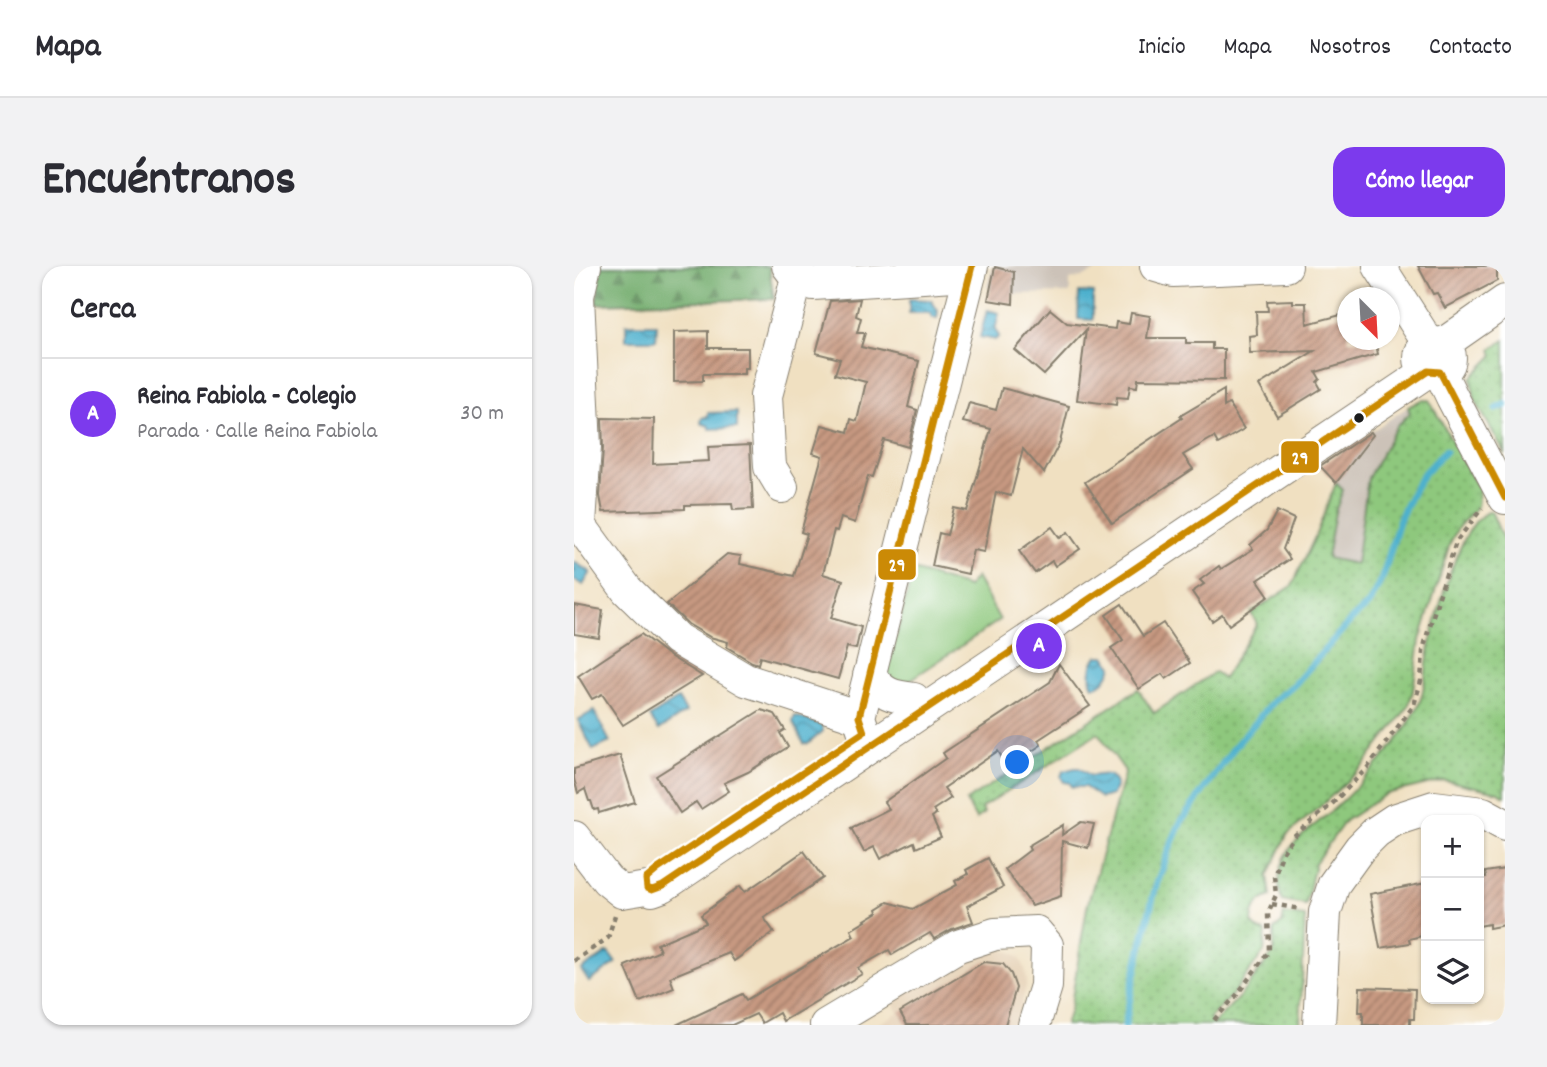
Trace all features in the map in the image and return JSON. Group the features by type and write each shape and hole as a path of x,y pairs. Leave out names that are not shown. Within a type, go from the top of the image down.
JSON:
{"street":[{"path":"1156,266 1173,271 1286,266"},
{"path":"1379,266 1435,358 1495,501"},
{"path":"782,487 771,467 766,396 792,272 813,284 971,270 869,676 866,731"},
{"path":"579,285 585,447 577,520 627,590 677,639 746,680 866,731"},
{"path":"866,731 1435,358 1505,301"},
{"path":"574,837 607,880 621,892 652,878 914,699 1435,358 1505,320"},
{"path":"869,676 881,690 893,697 914,699"},
{"path":"1319,1025 1325,912 1334,884 1360,848 1376,832 1394,820 1434,807 1483,813 1505,825"},
{"path":"826,1025 958,946 995,934 1036,932 1046,945 1045,986 1034,1025"}],"path":[{"path":"1214,1020 1236,996 1269,951 1268,913 1276,895 1274,876 1283,852 1295,835 1331,805 1368,767 1414,705 1421,681 1427,635 1456,541 1495,501"},
{"path":"574,961 608,938"}],"shaded area":[{"path":"993,266 1104,266 1084,277 1070,280 1070,293 1013,294 987,287"},
{"path":"1408,407 1411,413 1396,427 1368,478 1356,564 1326,558 1335,512 1343,490 1336,483 1353,461 1345,449"},
{"path":"1000,950 1011,952 1020,958 1025,969 1027,982 1016,1025 877,1025 899,1012 892,1001 964,956"}],"green space":[{"path":"601,266 769,266 774,299 596,304"},
{"path":"1505,340 1505,454 1475,400 1471,378 1493,356 1491,349"},
{"path":"1421,400 1429,400 1479,490 1477,507 1459,526 1450,543 1420,640 1413,691 1408,707 1363,766 1287,835 1268,876 1271,896 1262,900 1253,913 1252,923 1259,930 1266,932 1264,952 1231,996 1209,1019 1214,1023 1239,997 1274,952 1274,929 1282,923 1284,914 1305,917 1300,1025 1065,1025 1070,1010 1087,907 1125,771 1098,733 981,808 984,813 976,819 966,801 1138,689 1154,713 1215,672 1223,679 1257,624 1251,613 1292,586 1336,483 1343,490 1335,512 1327,558 1356,564 1368,478 1396,427 1410,413 1408,407"},
{"path":"1491,511 1505,544 1505,796 1444,780 1386,794 1345,821 1315,863 1306,905 1282,901 1280,875 1289,850 1370,772 1404,731 1419,704 1432,638 1450,572 1469,531 1480,518"},
{"path":"913,570 968,587 976,577 1000,620 904,684 897,685 887,673"}],"water":[{"path":"1079,292 1093,293 1093,320 1078,319"},
{"path":"909,299 931,300 938,311 937,318 932,318 930,313 909,313"},
{"path":"987,310 999,313 995,330 999,336 995,340 980,337"},
{"path":"626,324 657,324 656,340 626,340"},
{"path":"737,412 737,428 709,429 709,426 701,423 708,413"},
{"path":"574,562 591,572 583,585 574,580"},
{"path":"1097,656 1105,656 1112,666 1103,682 1093,686 1091,671"},
{"path":"678,699 686,712 659,730 650,717"},
{"path":"594,711 610,742 593,750 578,720"},
{"path":"795,716 822,725 823,731 808,744 804,744 793,722"},
{"path":"1075,768 1091,776 1106,774 1111,777 1116,784 1112,795 1101,798 1085,787 1072,787 1070,783 1064,782 1061,777 1063,771"},
{"path":"608,952 616,963 589,982 581,970"}],"building":[{"path":"1418,266 1497,266 1497,281 1445,308 1437,293 1433,294"},
{"path":"995,267 1014,272 1013,304 988,300"},
{"path":"860,299 856,316 861,318 857,333 865,333 861,347 919,361 908,407 917,410 908,447 884,440 872,477 868,476 855,523 841,518 837,531 834,530 823,574 843,580 831,618 861,627 856,649 847,647 838,679 760,657 758,664 752,662 727,647 728,642 710,637 688,624 667,604 727,554 741,556 740,564 794,576 807,534 801,532 822,456 813,453 822,425 848,432 851,419 857,421 866,382 835,374 840,359 816,353 830,301"},
{"path":"1293,300 1293,303 1306,303 1307,324 1337,316 1337,350 1377,350 1378,354 1316,372 1321,389 1277,416 1259,385 1314,351 1250,353 1249,336 1257,335 1256,311 1268,311 1267,301"},
{"path":"1050,309 1067,323 1115,329 1116,322 1129,324 1131,313 1150,316 1147,338 1186,338 1186,343 1212,343 1212,349 1224,349 1224,380 1138,379 1137,387 1130,386 1128,398 1117,397 1116,405 1077,400 1086,330 1044,375 1015,350"},
{"path":"708,331 708,348 748,348 748,368 744,368 744,374 703,374 703,381 674,382 674,332"},
{"path":"1002,388 1069,406 1060,442 1044,473 1023,449 1011,496 996,492 984,552 973,550 968,574 932,566 939,533 947,535 954,508 967,511 991,429 963,422 969,403 996,410"},
{"path":"1224,390 1224,407 1229,404 1244,429 1218,444 1214,437 1183,455 1193,469 1112,523 1085,482 1182,418 1180,416"},
{"path":"602,418 654,419 653,464 709,461 708,447 750,445 753,509 733,510 732,504 603,512 600,496"},
{"path":"1371,432 1373,435 1336,483 1320,466"},
{"path":"1277,511 1294,519 1283,549 1290,559 1258,580 1269,596 1229,625 1222,614 1212,621 1192,592 1204,584 1200,580 1219,566 1221,569 1253,549 1250,545 1267,530"},
{"path":"1052,527 1060,538 1068,532 1080,549 1055,566 1052,561 1035,573 1019,551"},
{"path":"1122,604 1143,636 1163,623 1190,663 1166,679 1162,674 1139,689 1111,648 1123,640 1106,615"},
{"path":"574,605 603,610 599,638 574,634"},
{"path":"641,634 702,676 623,725 602,694 592,699 578,676"},
{"path":"1059,664 1090,706 1038,740 1041,745 1008,767 998,751 944,788 951,798 933,810 936,814 932,817 941,837 916,848 914,842 880,859 874,847 864,852 851,828 889,809 884,802 946,758 943,753 1050,682"},
{"path":"761,710 775,714 785,730 780,733 788,747 748,772 724,783 729,791 701,809 696,802 680,813 656,776"},
{"path":"620,755 635,802 599,813 598,809 594,810 585,789 578,793 574,769"},
{"path":"1081,822 1094,824 1088,848 1062,841 1061,896 1032,906 1005,869 1030,850 1028,846 1063,825 1062,835"},
{"path":"804,851 823,878 764,918 774,932 734,961 729,953 670,977 674,988 640,1002 625,966 660,951 657,944 706,923 701,915 740,886 745,892"},
{"path":"988,858 1003,887 967,906 973,922 934,939 930,933 892,955 889,950 858,968 862,974 783,1021 779,1013 762,1023 756,1014 732,1025 676,1025 742,994 746,1000 854,936 851,930 888,902 913,909 957,885 955,881 968,874 966,870"},
{"path":"1505,869 1505,925 1489,928 1489,924 1484,925 1485,872"},
{"path":"1421,884 1421,936 1409,939 1410,943 1380,948 1370,894"},
{"path":"984,962 1003,964 1011,974 1016,988 1005,1025 907,1025 900,1012"},
{"path":"1360,987 1415,989 1414,1019 1410,1019 1410,1025 1363,1025 1363,1012 1359,1012"}],"waterway":[{"path":"1496,409 1505,405"},
{"path":"1125,1025 1155,889 1181,822 1236,745 1275,699 1294,685 1351,620 1369,604 1383,576 1400,518 1414,489 1424,473 1445,451"}],"transit line":[{"name":"29","path":"972,266 859,717 864,732 658,869 646,879 647,888 652,890 663,886 1428,371 1440,372 1505,498"}],"place":[{"name":"Reina Fabiola - Colegio","path":"1039,646"}]}
